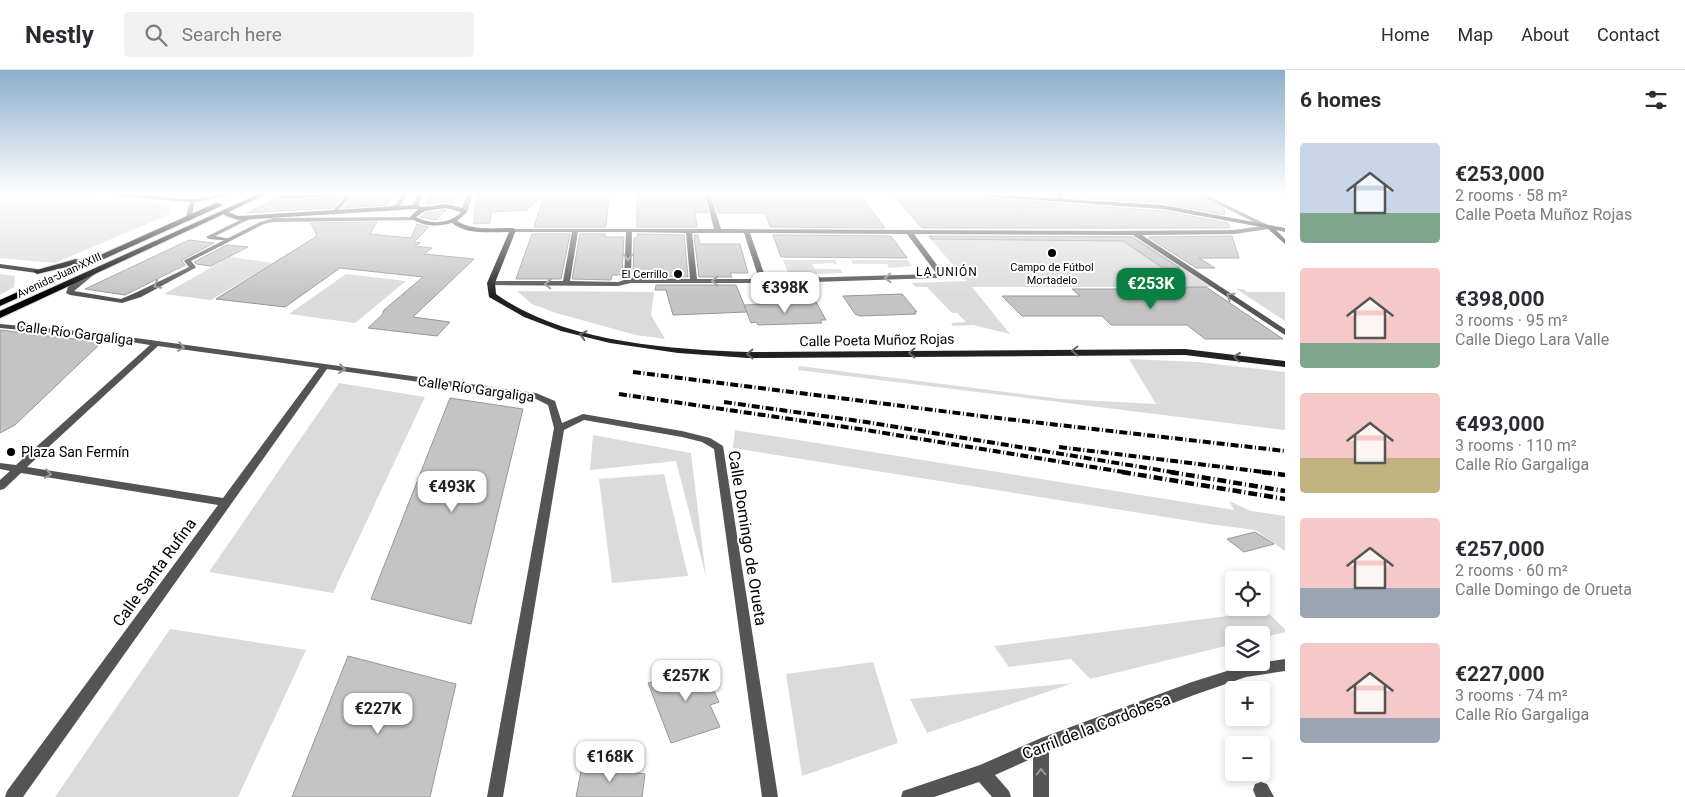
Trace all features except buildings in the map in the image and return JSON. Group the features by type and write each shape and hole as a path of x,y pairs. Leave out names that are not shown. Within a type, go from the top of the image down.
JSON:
{"main road":[{"name":"Avenida Juan XXIII","path":"0,303 168,228"},
{"name":"Avenida Juan XXIII","path":"1,322 98,269 189,228"},
{"path":"98,269 54,279 39,274 37,270 69,264 147,237"}],"street":[{"path":"98,269 70,289 70,293 122,301 193,267 187,261 252,228"},
{"path":"465,228 499,230 747,232 1234,232 1263,228"},
{"path":"1270,228 1285,242"},
{"path":"1271,228 1285,234"},
{"path":"513,230 491,283 618,284 631,281 763,281 936,276 940,273 910,232"},
{"path":"566,284 575,231"},
{"path":"629,231 627,278 631,281"},
{"path":"689,231 694,281"},
{"path":"747,232 763,281"},
{"path":"1134,232 1285,333"},
{"path":"0,266 37,270"},
{"name":"Calle Poeta Muñoz Rojas","path":"491,283 492,295 508,308 537,321 630,346 681,352 758,354 1186,352 1285,364"},
{"name":"Calle Río Gargaliga","path":"1,322 536,396 552,403 559,428 495,797"},
{"path":"0,486 155,344"},
{"name":"Calle Santa Rufina","path":"13,797 324,367"},
{"name":"Calle Domingo de Orueta","path":"559,428 583,418 682,434 706,440 719,448 770,797"},
{"path":"0,466 226,502"},
{"name":"Carril de la Cordobesa","path":"909,797 982,773 1041,746 1192,689 1246,671 1285,665"},
{"path":"1041,746 1041,797"},
{"path":"982,773 1003,797"}],"lane":[{"path":"229,228 209,238 229,240"}],"shaded area":[{"path":"0,228 137,228 55,263 0,258"},
{"name":"Campo de Fútbol Mortadelo","path":"928,236 1134,236 1211,287 972,287 1010,334 973,325 953,326 951,323 966,322 957,313 952,313 927,287 916,287 912,283 967,281"},
{"path":"230,257 273,263 211,300 164,294"},
{"path":"783,260 835,260 838,265 832,263 812,264 815,269 840,269 843,273 789,275"},
{"path":"851,260 908,260 912,266 889,268 887,264 853,264"},
{"path":"0,274 15,276 14,287 0,295"},
{"path":"346,274 406,281 355,323 289,314"},
{"path":"1236,289 1243,289 1247,292 1285,292 1285,321"},
{"path":"517,291 654,292 651,315 665,339 636,335 556,313 532,304"},
{"path":"1129,359 1198,362 1285,372 1285,430 798,370 799,366 1062,399 1156,404"},
{"path":"339,383 425,397 333,593 209,572"},
{"path":"735,430 1234,510 1229,501 1251,511 1285,516 1285,551 1255,530 733,448"},
{"path":"593,435 691,453 706,577 676,461 590,470"},
{"path":"664,474 688,576 612,583 599,479"},
{"path":"1270,615 1285,629 1285,632 1270,636 1270,626 1225,626 1225,646 1090,679 1071,659 1009,667 994,646 1227,616"},
{"path":"170,629 306,650 238,797 55,797"},
{"path":"873,662 898,743 802,776 786,674"},
{"path":"1073,683 927,733 910,699"}],"railway":[{"path":"633,372 989,417 1285,451"},
{"path":"619,394 866,430 1129,473"},
{"path":"724,402 866,422 1178,473"},
{"path":"1059,447 1272,473"},
{"path":"1122,472 1285,499"},
{"path":"1170,472 1285,491"},
{"path":"1262,472 1285,475"}],"place":[{"name":"Campo de Fútbol Mortadelo","path":"1052,253"},
{"name":"El Cerrillo","path":"678,274"},
{"name":"Plaza San Fermín","path":"11,452"}],"district":[{"name":"LA UNIÓN","path":"947,272"}]}
